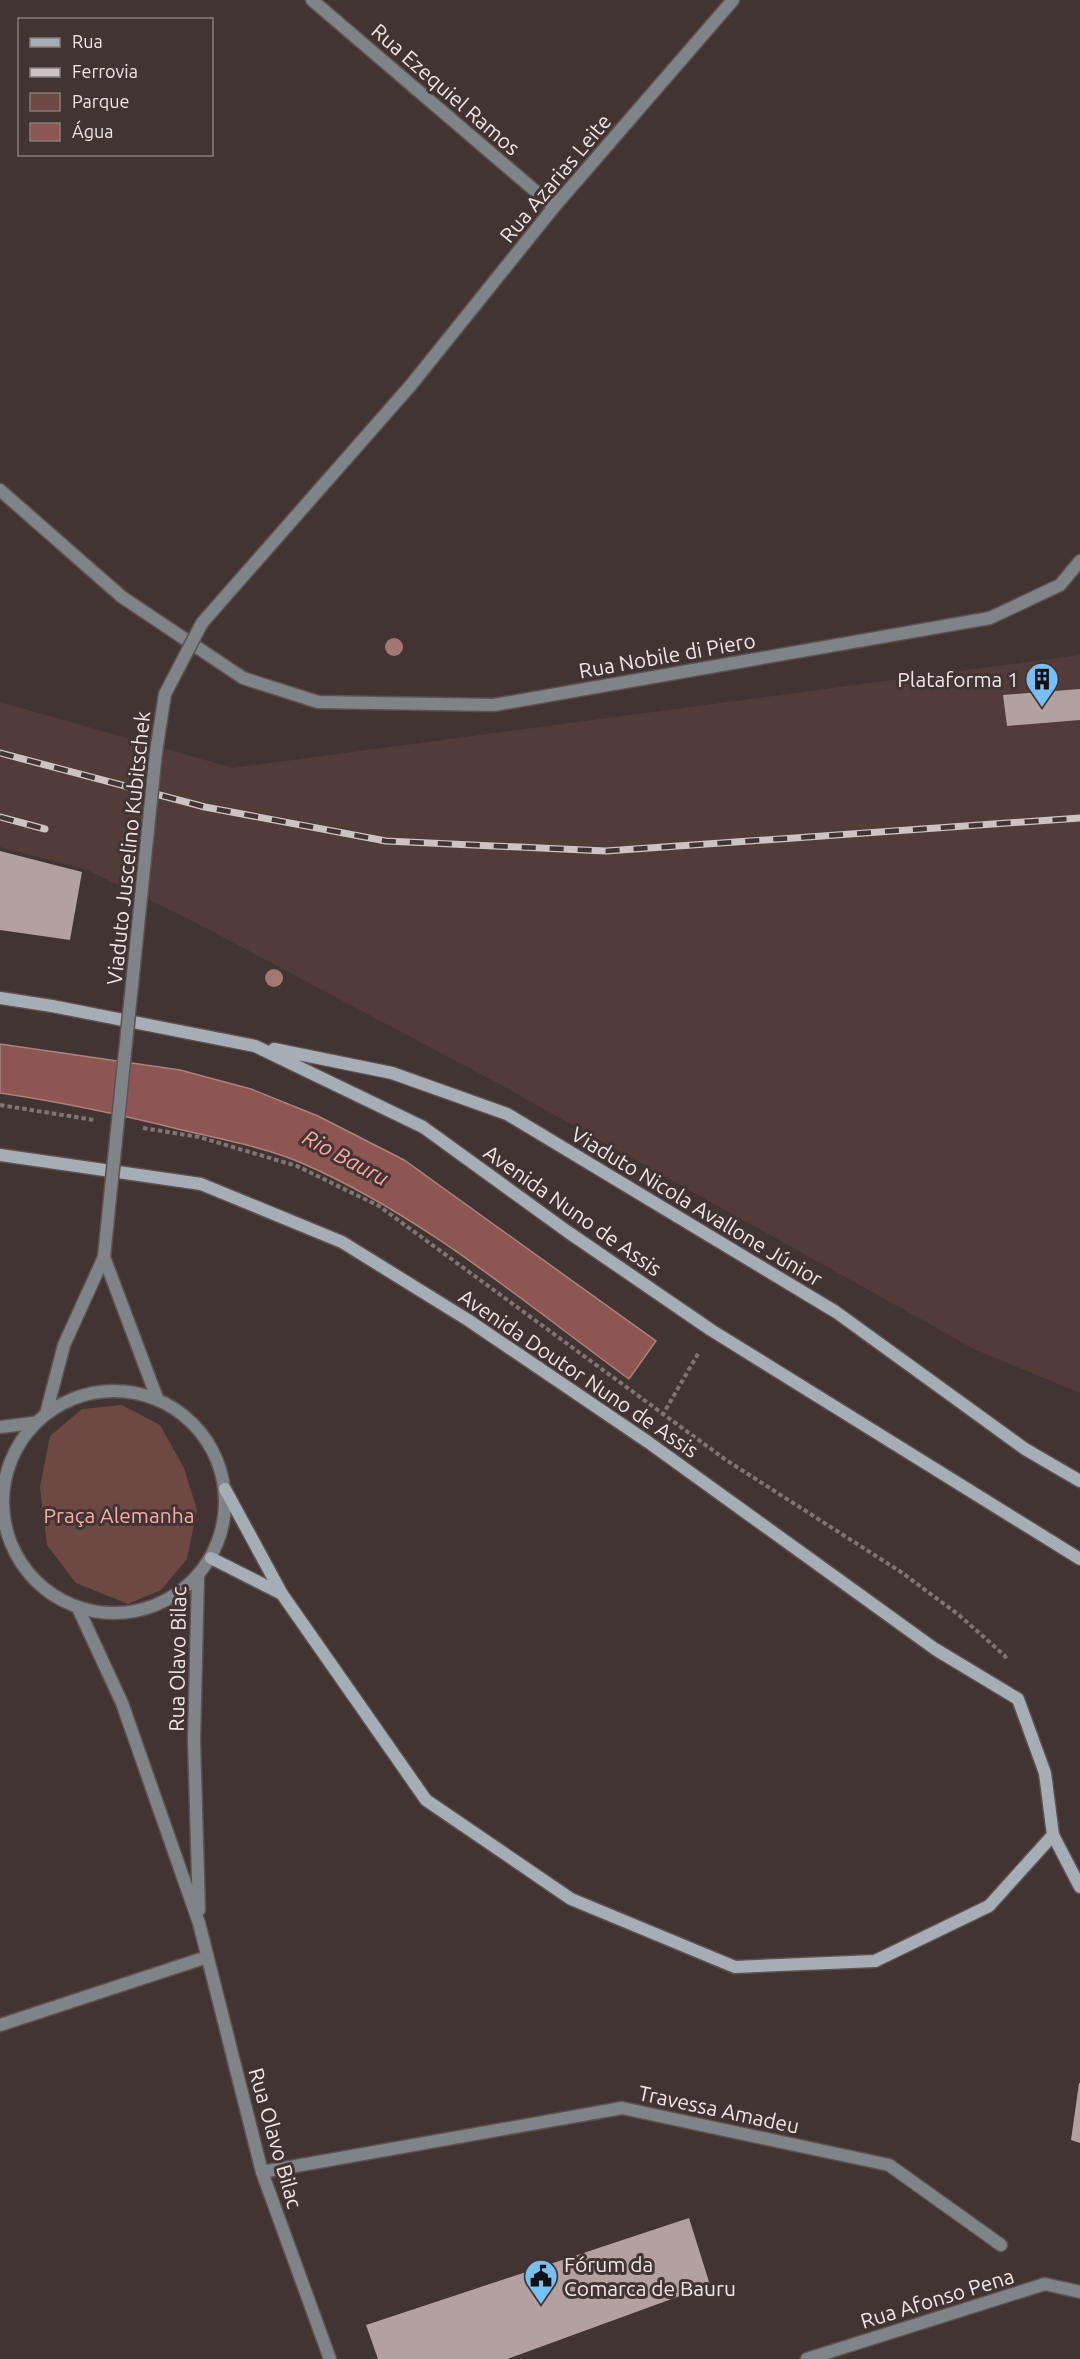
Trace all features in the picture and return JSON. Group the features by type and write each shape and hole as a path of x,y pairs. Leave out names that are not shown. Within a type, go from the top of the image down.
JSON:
{"main road":[{"name":"Avenida Nuno de Assis","path":"0,998 255,1046 423,1127 711,1330 1080,1559"},
{"name":"Viaduto Nicola Avallone Júnior","path":"255,1046 392,1073 507,1114 836,1312 1025,1449 1080,1481"},
{"name":"Avenida Doutor Nuno de Assis","path":"0,1155 201,1184 342,1242 468,1320 648,1442 935,1649 1018,1699 1045,1773 1053,1835"},
{"path":"225,1489 282,1594 426,1800 572,1899 735,1967 875,1961 988,1906 1053,1835 1080,1887"},
{"path":"211,1558 282,1594"}],"street":[{"name":"Rua Ezequiel Ramos","path":"312,0 554,207"},
{"name":"Rua Azarias Leite","path":"411,385 554,207 733,0"},
{"name":"Viaduto Juscelino Kubitschek","path":"47,1410 64,1345 104,1257 156,752 165,694 202,623 411,385"},
{"name":"Rua Nobile di Piero","path":"0,490 122,597 243,678 318,702 494,705 990,618 1060,585 1080,561"},
{"name":"Viaduto Juscelino Kubitschek","path":"104,1257 157,1398"},
{"path":"100,1390 157,1398 190,1420 213,1451 225,1489 224,1525 211,1558 198,1576 173,1598 143,1611 110,1615 78,1608 36,1583 9,1542 1,1494 10,1456 33,1423 47,1410 100,1390"},
{"path":"0,1426 33,1423"},
{"name":"Rua Olavo Bilac","path":"198,1576 194,1740 200,1923"},
{"name":"Rua Olavo Bilac","path":"78,1608 122,1703 200,1923 262,2172 330,2359"},
{"path":"0,2025 207,1957"},
{"name":"Travessa Amadeu","path":"262,2172 622,2108 889,2165 1001,2245"},
{"name":"Rua Afonso Pena","path":"807,2359 1045,2284 1080,2292"}],"path":[{"path":"648,1442 711,1330"}],"shaded area":[{"path":"1080,655 1080,1393 976,1350 501,1085 185,917 85,869 0,847 0,702 233,768"}],"green space":[{"name":"Praça Alemanha","path":"122,1405 160,1425 184,1468 197,1510 187,1559 161,1590 128,1604 76,1583 47,1545 40,1487 50,1436 82,1409"}],"water":[{"name":"Rio Bauru","path":"0,1044 180,1070 251,1089 318,1116 404,1160 656,1341 629,1379 512,1291 432,1235 348,1185 304,1164 228,1140 137,1119 0,1093"}],"building":[{"name":"Plataforma 1","path":"1080,689 1080,720 1007,726 1003,695"},
{"path":"0,851 82,872 70,940 0,930"},
{"path":"1080,2083 1080,2143 1071,2140"},
{"name":"Fórum da Comarca de Bauru","path":"689,2218 710,2285 507,2359 378,2359 366,2325"}],"railway":[{"path":"0,753 205,807 386,841 606,851 1080,818"},
{"path":"0,817 45,829"}],"place":[{"name":"Plataforma 1","path":"1042,708"},
{"name":"Fórum da Comarca de Bauru","path":"541,2305"}]}
